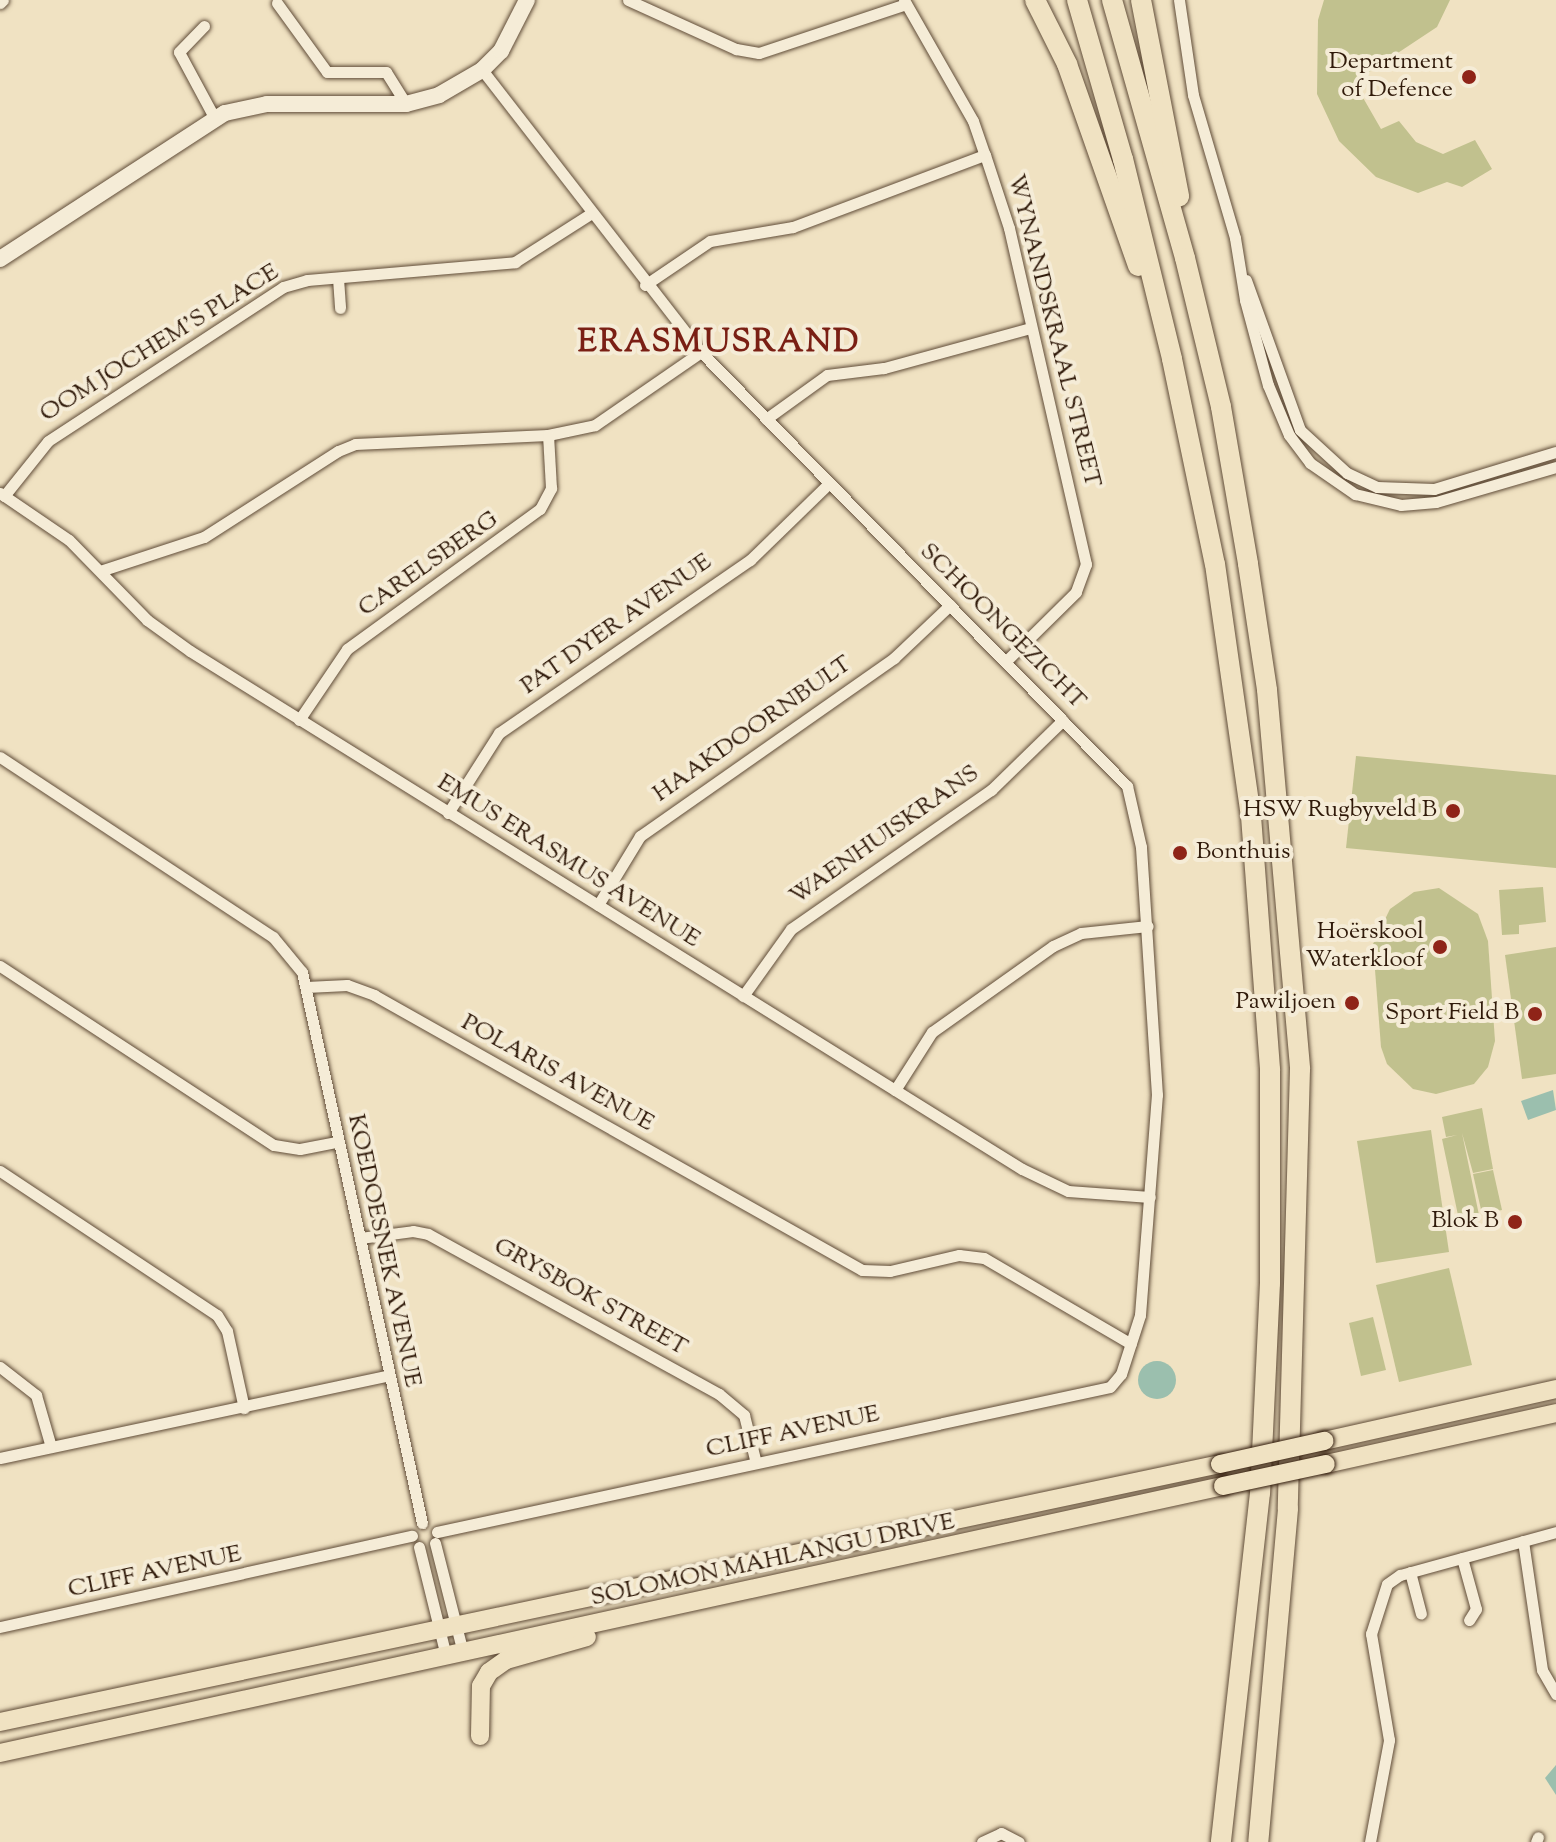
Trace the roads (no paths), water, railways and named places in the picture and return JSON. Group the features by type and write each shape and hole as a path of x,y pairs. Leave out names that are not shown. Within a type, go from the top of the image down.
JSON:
{"highway":[{"path":"1035,0 1067,64 1172,359"},
{"path":"1077,0 1123,159 1172,359 1215,564 1251,816 1270,1070 1270,1283 1260,1493 1221,1842"},
{"path":"1112,0 1185,258 1221,407 1267,690 1300,1069 1288,1509 1258,1842"},
{"path":"1141,0 1177,182 1185,258"}],"main road":[{"path":"0,259 214,117 267,104 406,104 439,95 482,70 514,31 527,0"},
{"name":"SOLOMON MAHLANGU DRIVE","path":"0,1722 448,1630 1556,1389"},
{"name":"SOLOMON MAHLANGU DRIVE","path":"0,1753 1556,1413"},
{"path":"480,1736 481,1686 497,1665 763,1587"}],"street":[{"path":"628,0 736,49 759,53 905,2"},
{"path":"1179,0 1193,95 1244,276 1300,430 1347,473 1377,487 1434,489 1556,452"},
{"name":"WYNANDSKRAAL STREET","path":"905,2 973,121 1009,228 1030,328 1065,462 1087,574 1066,604 1006,661"},
{"path":"277,3 327,72 386,72 406,104"},
{"path":"204,26 179,52 214,117"},
{"name":"SCHOONGEZICHT","path":"482,70 645,285 701,352 827,485 1121,777 1132,797 1148,926 1157,1095 1143,1291 1131,1344"},
{"path":"645,285 710,241 793,227 985,155"},
{"name":"OOM JOCHEM'S PLACE","path":"2,494 41,446 264,297 291,283 515,262 590,214"},
{"path":"1244,276 1245,300 1268,385 1289,435 1310,463 1339,485 1374,500 1436,502 1556,467"},
{"path":"338,278 340,308"},
{"path":"766,419 825,376 884,368 1030,328"},
{"path":"103,570 204,537 355,444 548,435 608,419 701,352"},
{"name":"CARELSBERG","path":"299,720 347,649 540,509 551,488 548,435"},
{"name":"PAT DYER AVENUE","path":"448,813 499,733 750,560 827,485"},
{"name":"EMUS ERASMUS AVENUE","path":"2,494 103,570 147,620 299,720 895,1090 1056,1187 1150,1197"},
{"name":"HAAKDOORNBULT","path":"598,905 640,836 894,658 950,605"},
{"name":"WAENHUISKRANS","path":"743,996 791,929 991,790 1063,720"},
{"path":"0,757 273,937 295,961 306,987"},
{"path":"895,1090 932,1032 1053,946 1081,933 1148,926"},
{"path":"0,966 274,1145 300,1149 335,1142"},
{"name":"POLARIS AVENUE","path":"306,987 347,985 374,995 862,1270 890,1271 959,1255 984,1258 1131,1344"},
{"name":"KOEDOESNEK AVENUE","path":"306,987 335,1142 360,1238 387,1376 422,1523"},
{"path":"0,1171 217,1315 227,1331 244,1408"},
{"name":"GRYSBOK STREET","path":"360,1238 428,1234 709,1389 744,1415 756,1463"},
{"name":"CLIFF AVENUE","path":"0,1627 436,1538 756,1463 1099,1392 1117,1383 1131,1344"},
{"path":"0,1367 36,1395 51,1447"},
{"path":"0,1458 387,1376"},
{"path":"422,1523 436,1538 454,1655 416,1542 422,1523"},
{"path":"1370,1842 1389,1740 1371,1634 1387,1584 1410,1572 1556,1532"},
{"path":"1523,1541 1542,1670 1556,1694"},
{"path":"1462,1558 1475,1603 1469,1620"},
{"path":"1410,1572 1421,1614"},
{"path":"982,1842 1001,1833 1019,1842"}],"place":[{"name":"Department of Defence","path":"1469,77"},
{"name":"HSW Rugbyveld B","path":"1453,811"},
{"name":"Bonthuis","path":"1180,853"},
{"name":"Hoërskool Waterkloof","path":"1440,947"},
{"name":"Pawiljoen","path":"1352,1003"},
{"name":"Sport Field B","path":"1535,1014"},
{"name":"Blok B","path":"1515,1222"}],"district":[{"name":"ERASMUSRAND","path":"719,343"}]}
